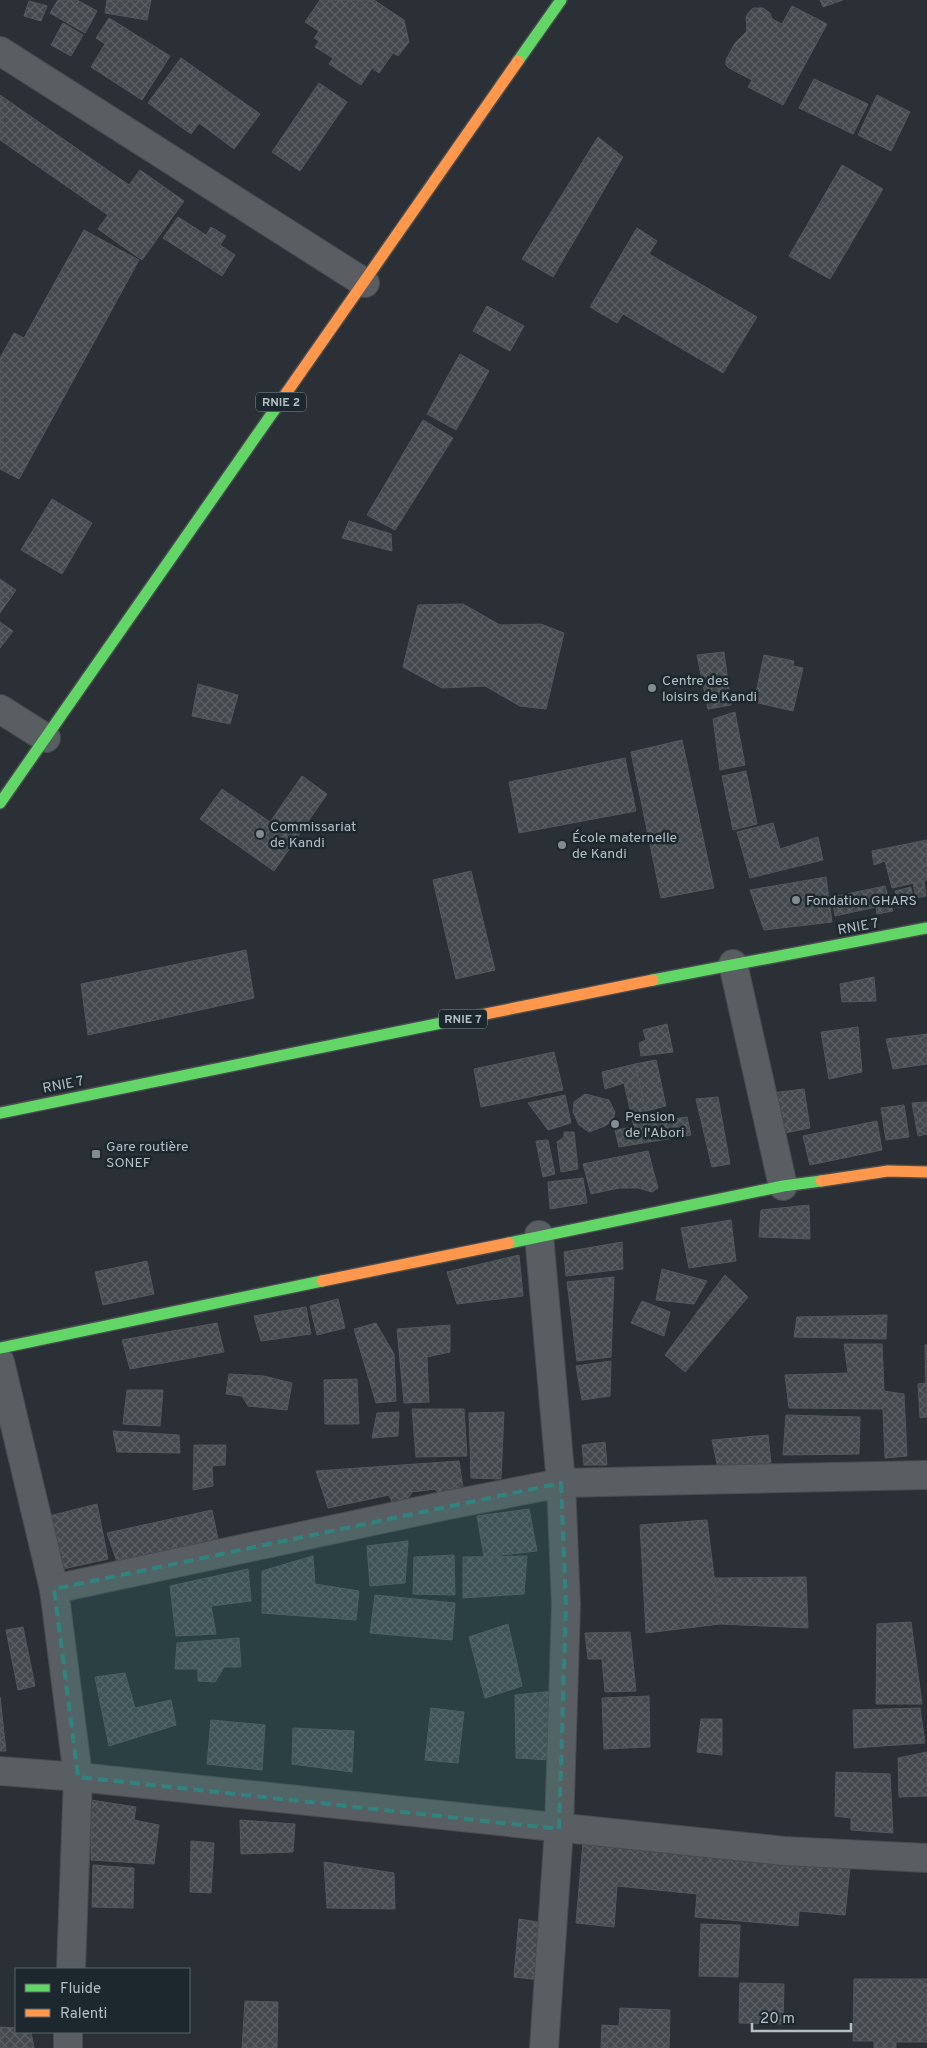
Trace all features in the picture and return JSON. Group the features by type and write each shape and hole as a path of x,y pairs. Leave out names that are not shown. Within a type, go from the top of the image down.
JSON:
{"main road":[{"name":"RNIE 2","path":"0,803 561,0"},
{"name":"RNIE 7","path":"0,1112 734,964 927,928"},
{"path":"0,1348 783,1186 888,1171 927,1172"}],"street":[{"path":"0,51 365,283"},
{"path":"0,709 46,738"},
{"path":"734,964 783,1186"},
{"path":"539,1235 561,1483 566,1605 559,1829 544,2048"},
{"path":"0,1362 54,1589 78,1777 71,1968"},
{"path":"54,1589 443,1506 561,1483 927,1475"},
{"path":"0,1771 78,1777 559,1829 784,1851 927,1858"},
{"path":"68,2033 68,2048"}],"highlighted area":[{"path":"561,1483 566,1605 559,1829 78,1777 54,1589"}],"building":[{"path":"58,0 77,0 97,11 85,33 50,13"},
{"path":"107,0 151,0 147,20 105,13"},
{"path":"320,0 374,0 404,20 409,42 398,56 393,53 379,73 372,68 361,85 329,64 333,58 315,47 319,41 314,38 319,31 305,22"},
{"path":"820,0 843,0 823,7"},
{"path":"29,1 47,6 41,21 24,16"},
{"path":"792,6 827,24 783,105 748,87 752,80 729,68 726,65 726,60 735,43 747,31 746,17 753,8 763,8 770,13 772,19 782,24"},
{"path":"109,18 170,56 142,100 91,67 105,44 96,38"},
{"path":"63,23 83,35 71,56 51,45"},
{"path":"181,58 260,114 234,149 199,123 191,134 148,103"},
{"path":"814,79 868,104 853,134 799,108"},
{"path":"319,83 347,102 300,171 272,152"},
{"path":"0,95 129,185 140,170 184,201 142,260 98,229 108,215 0,140"},
{"path":"877,95 910,112 891,151 858,135"},
{"path":"598,137 623,157 553,277 522,259"},
{"path":"842,165 883,189 830,279 789,256"},
{"path":"178,217 206,235 211,227 226,236 220,245 235,255 222,276 163,238"},
{"path":"637,228 657,241 649,254 757,317 723,373 623,314 617,323 590,307"},
{"path":"84,230 139,260 19,479 0,469 0,358 14,333 24,338"},
{"path":"487,306 524,326 510,351 473,331"},
{"path":"460,354 489,371 456,430 427,414"},
{"path":"423,420 453,438 395,530 367,515"},
{"path":"52,499 92,523 62,574 21,550"},
{"path":"349,521 391,534 392,551 342,538"},
{"path":"0,579 16,590 0,613"},
{"path":"463,604 500,625 541,624 564,633 546,709 520,706 485,686 442,688 403,667 418,605"},
{"path":"0,622 13,631 0,648"},
{"path":"724,652 731,705 708,709 697,655"},
{"path":"764,655 794,661 793,666 803,668 793,711 754,702"},
{"path":"198,684 238,695 230,724 192,716"},
{"path":"735,712 745,765 720,770 713,719"},
{"path":"682,740 714,888 661,898 631,752"},
{"path":"625,758 636,811 519,833 509,782"},
{"path":"746,771 757,824 733,830 722,776"},
{"path":"302,776 327,794 274,871 200,819 222,789 270,822"},
{"path":"773,823 780,849 818,837 823,860 750,878 737,832"},
{"path":"927,840 927,880 892,888 885,861 874,865 872,851"},
{"path":"471,871 495,970 456,979 433,880"},
{"path":"826,877 832,922 764,930 750,890"},
{"path":"924,881 926,896 916,898 913,883"},
{"path":"885,886 893,911 877,914 876,907 835,916 832,897"},
{"path":"911,887 914,904 898,908 895,891"},
{"path":"246,950 254,998 88,1035 81,984"},
{"path":"874,977 876,1001 842,1002 840,984"},
{"path":"667,1024 673,1052 641,1056 639,1043 646,1040 643,1030"},
{"path":"858,1027 862,1072 829,1079 821,1032"},
{"path":"927,1034 927,1064 893,1069 886,1039"},
{"path":"554,1052 563,1090 481,1107 474,1069"},
{"path":"656,1060 666,1106 646,1111 635,1064"},
{"path":"635,1064 648,1123 687,1117 691,1135 619,1147 615,1130 634,1127 624,1083 605,1089 602,1072"},
{"path":"804,1089 810,1128 780,1134 772,1093"},
{"path":"585,1094 609,1100 615,1112 613,1120 605,1126 589,1132 579,1125 573,1112 574,1102"},
{"path":"565,1095 571,1123 548,1130 528,1103"},
{"path":"718,1097 730,1164 712,1167 696,1099"},
{"path":"927,1102 927,1134 918,1136 912,1103"},
{"path":"904,1105 909,1137 886,1140 881,1108"},
{"path":"877,1121 882,1150 810,1165 803,1136"},
{"path":"564,1132 574,1132 578,1169 561,1172 557,1142 564,1137"},
{"path":"548,1140 555,1174 543,1177 536,1141"},
{"path":"648,1151 658,1188 652,1192 638,1188 619,1188 591,1194 583,1164"},
{"path":"583,1178 587,1203 550,1209 548,1182"},
{"path":"809,1205 810,1239 759,1237 761,1210"},
{"path":"731,1220 736,1261 689,1268 681,1228"},
{"path":"622,1242 623,1269 566,1276 564,1252"},
{"path":"519,1255 523,1296 457,1304 447,1272"},
{"path":"147,1261 154,1294 103,1305 95,1272"},
{"path":"662,1269 707,1281 694,1304 656,1300"},
{"path":"725,1275 748,1297 685,1372 665,1355"},
{"path":"614,1277 611,1357 577,1361 567,1282"},
{"path":"338,1299 345,1328 317,1335 310,1306"},
{"path":"642,1301 670,1312 664,1336 631,1323"},
{"path":"306,1307 311,1334 261,1341 254,1316"},
{"path":"887,1315 886,1339 794,1337 797,1317"},
{"path":"217,1323 224,1352 130,1369 122,1340"},
{"path":"376,1323 394,1354 396,1401 376,1403 354,1329"},
{"path":"450,1325 450,1352 427,1357 429,1402 404,1403 397,1329"},
{"path":"844,1344 882,1344 884,1391 904,1394 907,1456 885,1458 883,1409 789,1408 785,1375 848,1373"},
{"path":"925,1345 927,1345 927,1386 926,1386"},
{"path":"611,1361 610,1396 582,1400 576,1366"},
{"path":"229,1374 264,1376 292,1383 287,1410 248,1406 242,1396 226,1394"},
{"path":"357,1379 359,1424 325,1424 324,1380"},
{"path":"927,1383 927,1417 920,1418 918,1384"},
{"path":"127,1390 163,1390 160,1426 123,1424"},
{"path":"412,1409 464,1409 467,1456 416,1457"},
{"path":"399,1412 398,1436 372,1438 377,1413"},
{"path":"504,1412 501,1479 471,1478 469,1413"},
{"path":"786,1415 860,1417 859,1454 783,1455"},
{"path":"113,1431 179,1435 180,1453 117,1452"},
{"path":"768,1435 771,1463 718,1468 712,1440"},
{"path":"605,1442 607,1465 584,1465 582,1445"},
{"path":"194,1445 226,1445 225,1465 212,1466 213,1486 193,1490"},
{"path":"459,1461 464,1494 441,1497 435,1489 412,1492 407,1500 392,1502 389,1495 328,1508 316,1471"},
{"path":"97,1504 108,1559 63,1569 49,1516"},
{"path":"529,1509 537,1551 484,1557 477,1516"},
{"path":"212,1510 218,1539 117,1562 107,1533"},
{"path":"707,1520 720,1624 646,1633 640,1525"},
{"path":"408,1541 405,1583 370,1586 367,1546"},
{"path":"454,1555 455,1595 413,1594 414,1557"},
{"path":"313,1556 315,1584 359,1591 356,1620 262,1613 262,1571"},
{"path":"527,1556 524,1594 463,1598 463,1557"},
{"path":"248,1569 251,1601 211,1606 216,1634 176,1636 170,1586"},
{"path":"806,1577 808,1628 720,1624 715,1578"},
{"path":"375,1595 455,1603 452,1640 370,1633"},
{"path":"911,1622 922,1704 876,1704 877,1624"},
{"path":"508,1624 522,1686 485,1698 469,1637"},
{"path":"23,1627 35,1686 18,1690 6,1630"},
{"path":"630,1632 636,1691 605,1692 602,1659 588,1659 585,1633"},
{"path":"239,1638 241,1667 224,1667 215,1682 198,1681 198,1669 175,1669 177,1643"},
{"path":"125,1673 135,1708 171,1700 176,1725 109,1746 95,1677"},
{"path":"554,1691 551,1760 516,1758 515,1695"},
{"path":"649,1696 650,1747 604,1749 602,1698"},
{"path":"0,1697 6,1751 0,1751"},
{"path":"431,1708 464,1712 458,1763 425,1760"},
{"path":"920,1708 925,1743 854,1748 853,1710"},
{"path":"701,1719 722,1719 722,1755 697,1752"},
{"path":"211,1720 265,1725 262,1770 207,1764"},
{"path":"293,1728 354,1731 352,1772 292,1764"},
{"path":"927,1752 927,1796 899,1797 898,1758"},
{"path":"836,1772 890,1774 893,1833 851,1830 851,1818 835,1816"},
{"path":"91,1800 136,1807 134,1820 159,1825 154,1864 91,1860"},
{"path":"240,1820 295,1824 293,1852 241,1854"},
{"path":"191,1841 214,1843 211,1893 190,1892"},
{"path":"583,1842 850,1867 845,1915 799,1911 798,1926 695,1917 697,1894 617,1886 614,1927 576,1923"},
{"path":"324,1862 394,1873 395,1909 327,1908"},
{"path":"93,1865 134,1868 133,1908 92,1907"},
{"path":"519,1919 544,1923 540,1980 514,1977"},
{"path":"701,1924 740,1925 738,1977 699,1976"},
{"path":"854,1979 927,1979 927,2042 896,2042 896,2048 874,2048 874,2041 853,2041"},
{"path":"740,1983 784,1984 783,2024 739,2023"},
{"path":"245,2001 278,2002 277,2048 242,2048"},
{"path":"620,2008 670,2010 669,2048 601,2048 602,2025 619,2026"},
{"path":"0,2027 15,2028 15,2033 31,2033 34,2048 0,2048"}],"traffic: fast":[{"path":"518,61 561,0"},
{"path":"0,803 287,392"},
{"path":"653,980 927,928"},
{"path":"0,1113 451,1021"},
{"path":"509,1243 783,1186 821,1181"},
{"path":"0,1348 322,1281"}],"traffic: slow":[{"path":"287,392 518,61"},
{"path":"451,1021 653,980"},
{"path":"821,1181 888,1171 927,1172"},
{"path":"322,1281 509,1243"}],"place":[{"name":"Centre des loisirs de Kandi","path":"652,688"},
{"name":"Commissariat de Kandi","path":"260,834"},
{"name":"École maternelle de Kandi","path":"562,845"},
{"name":"Fondation GHARS","path":"796,900"},
{"name":"Pension de l'Abori","path":"615,1124"},
{"name":"Gare routière SONEF","path":"96,1154"}]}
